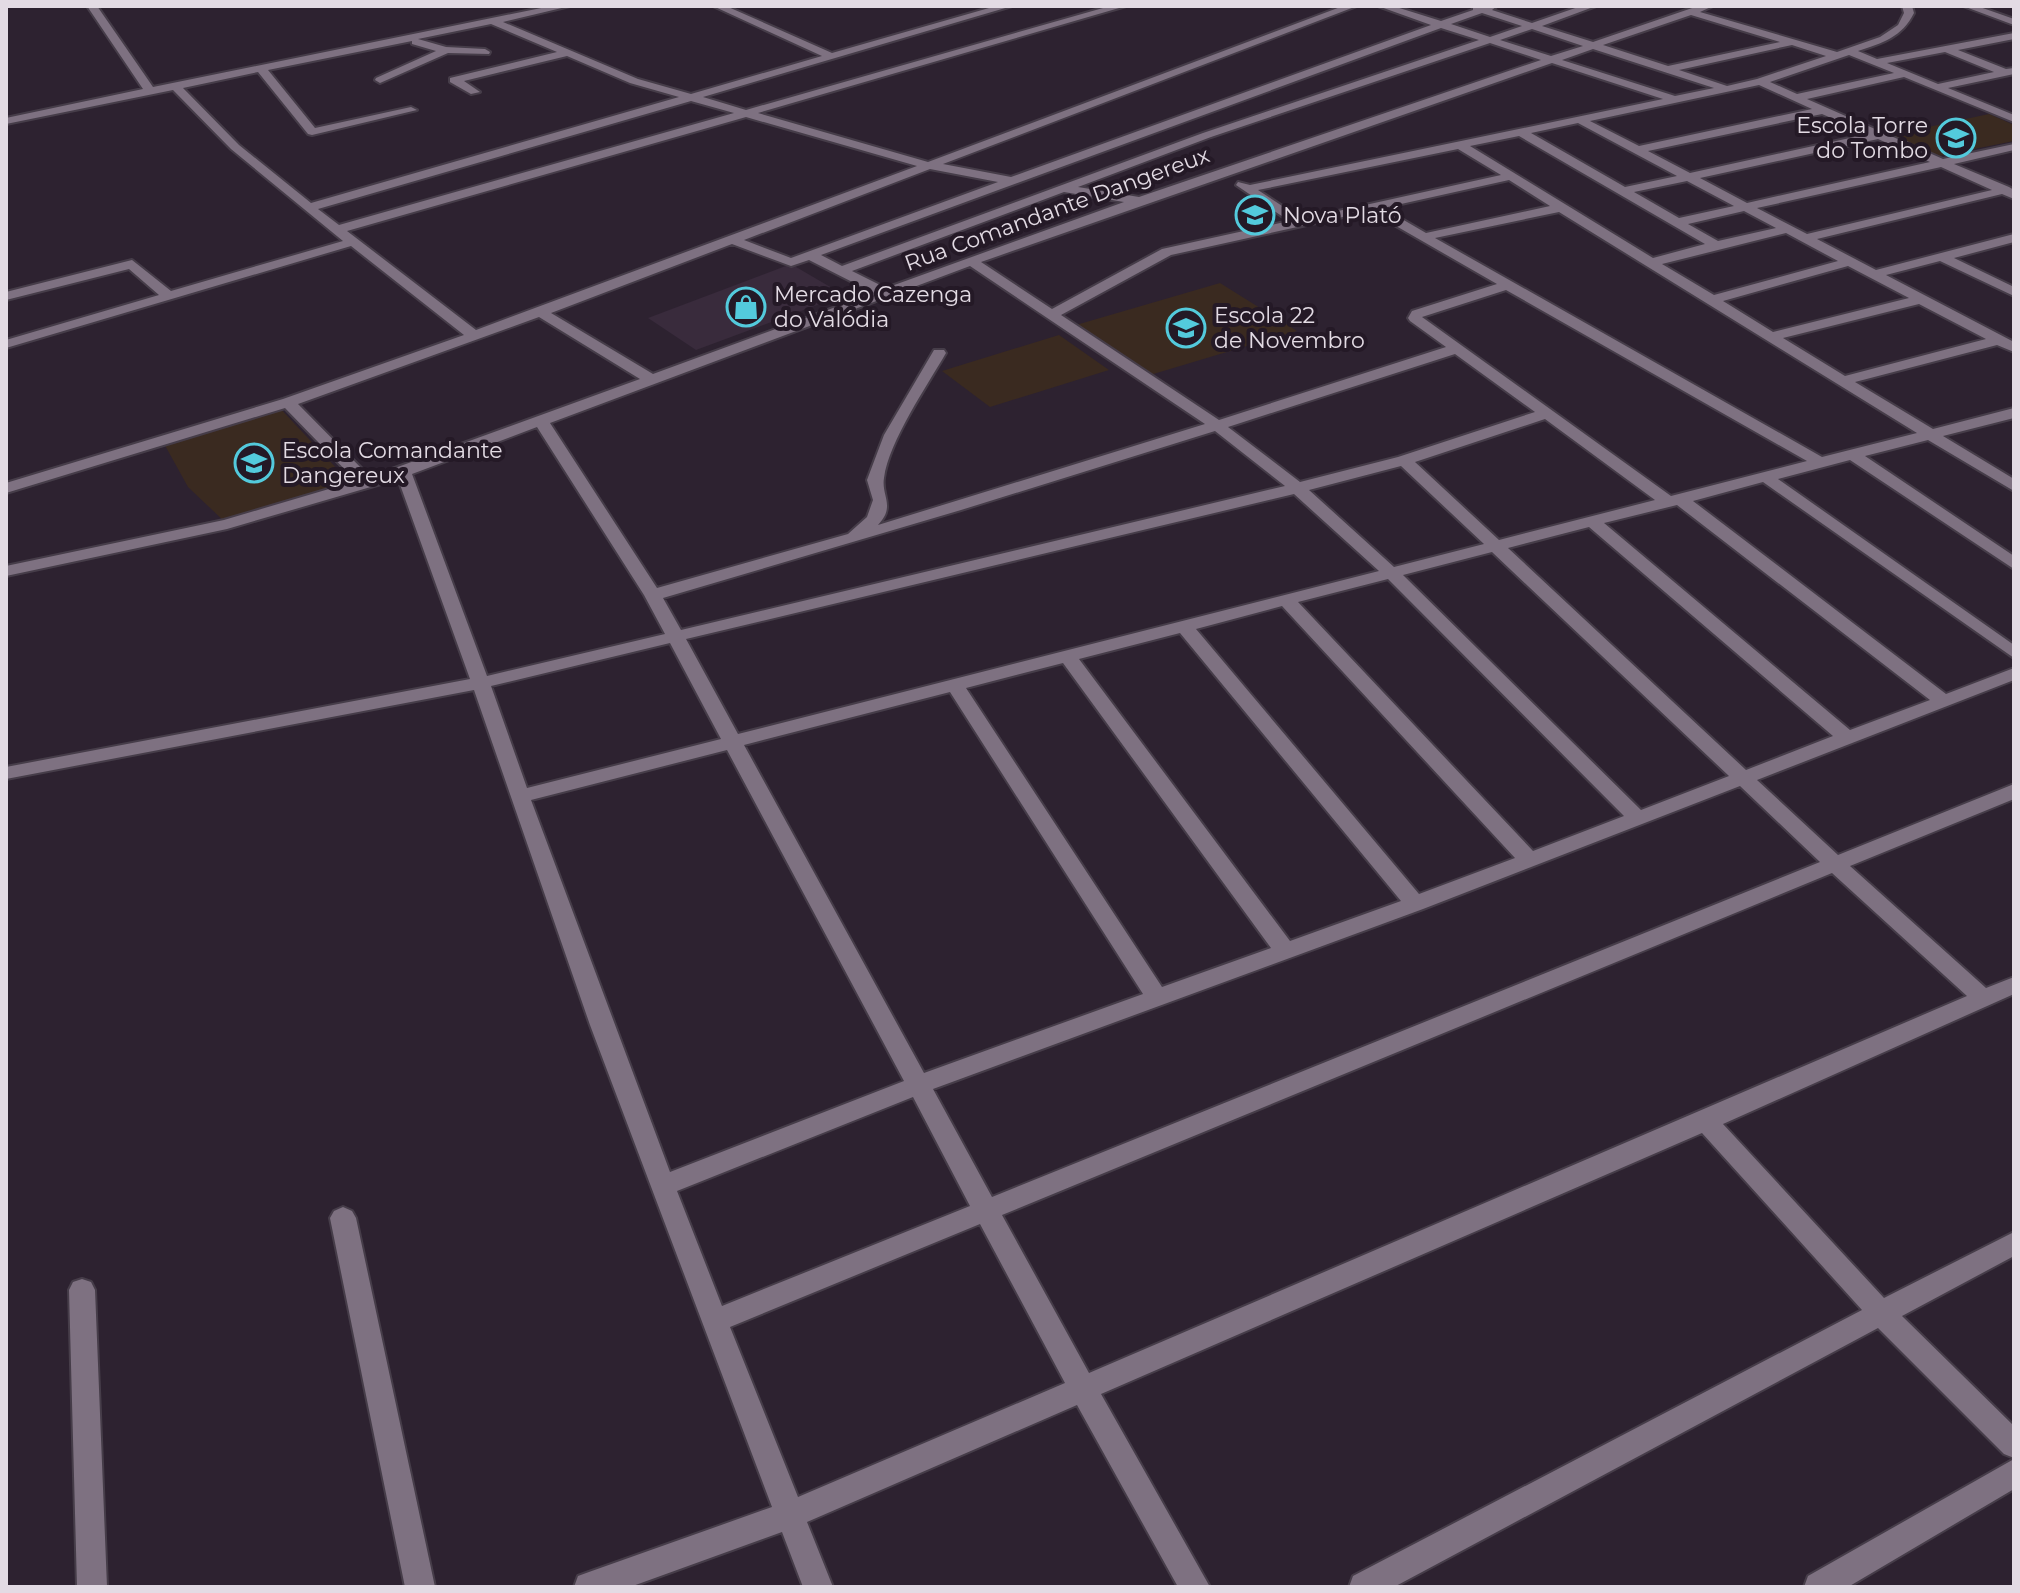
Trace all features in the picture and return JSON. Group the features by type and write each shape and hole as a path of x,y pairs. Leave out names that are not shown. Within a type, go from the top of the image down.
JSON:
{"street":[{"path":"92,6 150,91"},
{"path":"265,72 565,6"},
{"path":"718,6 830,56"},
{"path":"309,208 1007,6"},
{"path":"337,230 1121,6"},
{"path":"6,488 288,402 540,312 1352,6"},
{"path":"1383,6 1671,98"},
{"path":"841,271 1207,135 1591,6"},
{"path":"1668,6 1793,42 1877,62 2014,119"},
{"name":"Rua Comandante Dangereux","path":"6,571 227,524 368,484 971,261 1708,6"},
{"path":"1247,189 1671,98 1760,82 1884,39 1902,27 1909,13 1907,6"},
{"path":"1968,6 2014,22"},
{"path":"730,239 786,262 810,255 1442,25 1481,7 1672,68 1724,88"},
{"path":"945,13 957,19"},
{"path":"492,21 563,54 634,81 927,165 1141,201"},
{"path":"6,121 416,42 446,31"},
{"path":"1877,62 2014,36"},
{"path":"416,42 446,50 485,52"},
{"path":"1672,68 1793,42"},
{"path":"380,80 446,50"},
{"path":"1949,50 2005,73 2014,83"},
{"path":"475,92 454,80 563,54"},
{"path":"265,72 312,132 411,110"},
{"path":"1938,87 2005,73"},
{"path":"1796,98 1905,74"},
{"path":"1760,82 2009,192"},
{"path":"175,86 235,147 473,335"},
{"path":"1638,150 1825,110"},
{"path":"1578,119 2014,348"},
{"path":"1521,132 1716,245"},
{"path":"1624,191 1880,135"},
{"path":"1460,145 2014,486"},
{"path":"1678,222 2014,147"},
{"path":"1227,171 1247,189 1299,222"},
{"path":"1052,314 1167,252 1513,176"},
{"path":"1806,238 2009,192"},
{"path":"1423,237 1563,207"},
{"path":"1373,208 1819,462"},
{"path":"1649,263 1789,229"},
{"path":"1876,274 2013,239"},
{"path":"6,344 352,242"},
{"path":"810,255 885,293"},
{"path":"1942,257 2014,292"},
{"path":"971,261 1218,426 1297,488 1391,573 1638,818"},
{"path":"1709,301 1851,261"},
{"path":"6,296 132,264 168,296"},
{"path":"1507,285 1417,314 1415,318 1546,414 1673,500 1942,700"},
{"path":"1769,337 1922,299"},
{"path":"540,312 651,379"},
{"path":"1842,381 1999,340"},
{"path":"653,595 851,539 1456,349"},
{"path":"851,539 875,519 881,500 875,480 892,435 939,353"},
{"path":"288,402 368,484"},
{"path":"519,797 2014,413"},
{"path":"6,773 481,683 675,638 1297,488 1404,460 1546,414"},
{"path":"541,421 653,595 1083,1389 1195,1587"},
{"path":"1851,454 2014,564"},
{"path":"1404,460 1835,864 1983,998"},
{"path":"403,472 447,582 519,797 662,1186 818,1587"},
{"path":"1764,476 2014,653"},
{"path":"1591,521 1847,738"},
{"path":"1286,600 1529,860"},
{"path":"1185,627 1415,904"},
{"path":"1068,657 1284,949"},
{"path":"662,1186 918,1085 1284,949 1415,904 2014,674"},
{"path":"955,686 1157,997"},
{"path":"715,1321 2014,791"},
{"path":"589,1587 790,1515 1706,1121 2014,985"},
{"path":"1706,1121 1881,1313 2014,1445"},
{"path":"343,1218 420,1587"},
{"path":"1364,1587 2014,1243"},
{"path":"82,1290 92,1587"},
{"path":"1819,1587 2014,1473"}],"shaded area":[{"name":"Escola Torre do Tombo","path":"1989,114 2014,125 2014,141 1939,156 1891,135"},
{"name":"Mercado Cazenga do Valódia","path":"791,264 844,295 696,350 648,318"},
{"name":"Escola 22 de Novembro","path":"1220,283 1297,331 1150,375 1076,325"},
{"path":"1059,335 1109,370 990,407 942,371"},
{"name":"Escola Comandante Dangereux","path":"277,405 355,488 227,524 188,487 162,440"}],"place":[{"name":"Escola Torre do Tombo","path":"1956,138"},
{"name":"Nova Plató","path":"1255,215"},
{"name":"Mercado Cazenga do Valódia","path":"746,307"},
{"name":"Escola 22 de Novembro","path":"1186,328"},
{"name":"Escola Comandante Dangereux","path":"254,463"}]}
